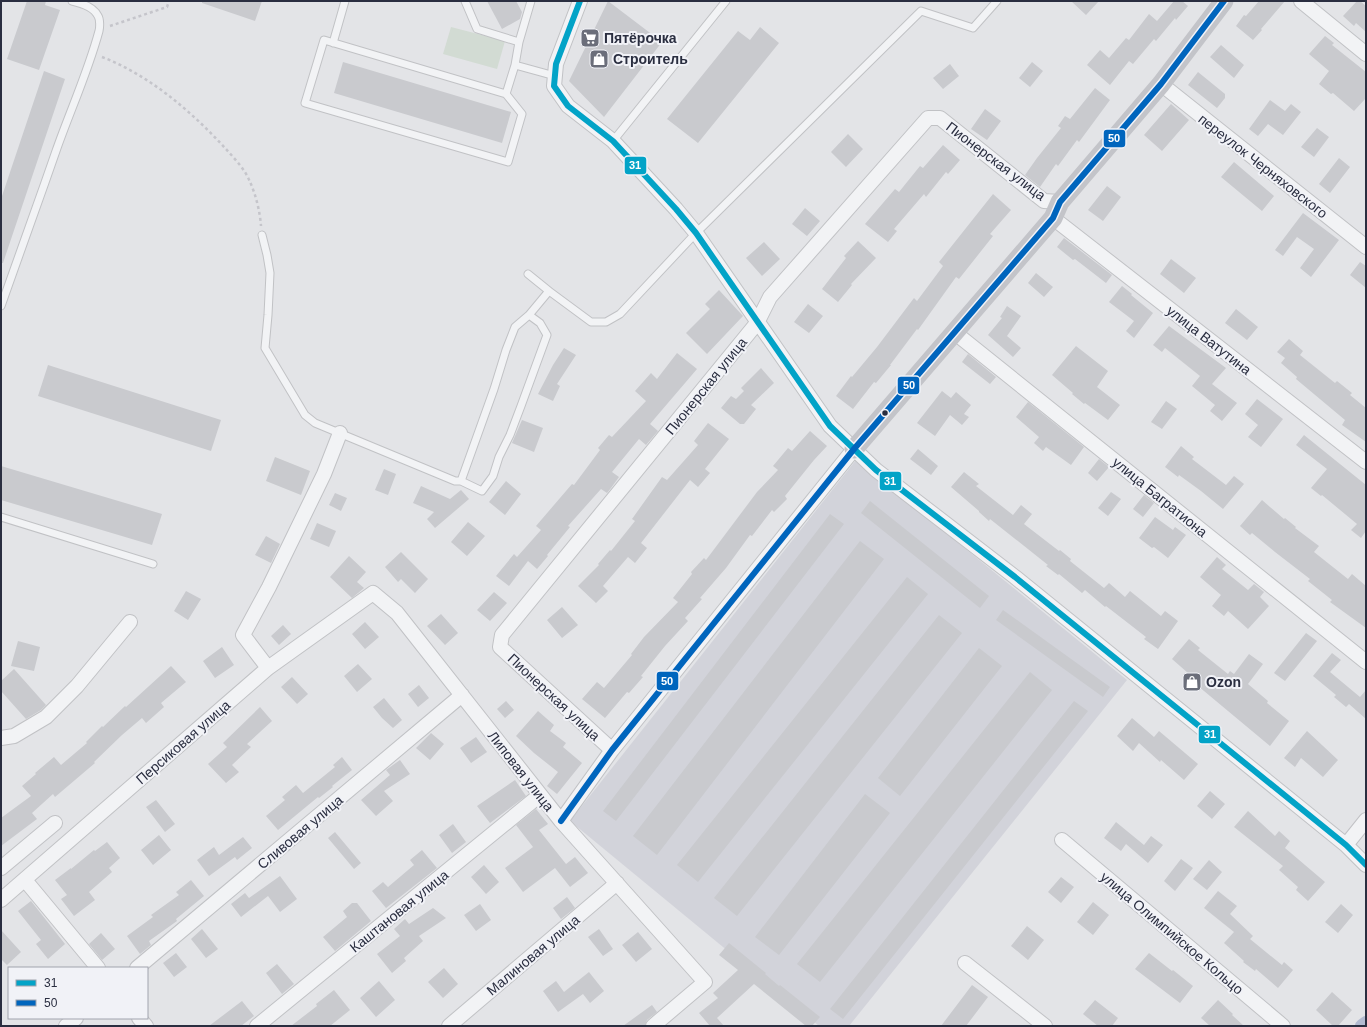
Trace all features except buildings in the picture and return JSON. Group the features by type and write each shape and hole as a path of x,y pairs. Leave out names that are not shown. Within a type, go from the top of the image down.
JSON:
{"street":[{"path":"580,1 556,64 554,86 568,106 613,140 696,233 757,323 830,426 876,470 1015,578 1346,845 1366,865"},
{"name":"Пионерская улица","path":"561,821 612,750 854,449 954,332 1161,84 1224,1"},
{"path":"1301,1 1366,54"},
{"name":"переулок Черняховского","path":"1161,84 1366,247"},
{"name":"Пионерская улица","path":"612,750 500,647 502,634 757,323 770,297 928,118 940,118 1056,210"},
{"name":"улица Ватутина","path":"1056,210 1366,462"},
{"name":"улица Багратиона","path":"954,332 1366,662"},
{"path":"268,668 243,635 269,587 324,474 340,433"},
{"name":"Персиковая улица","path":"1,900 268,668 373,593"},
{"name":"Липовая улица","path":"373,593 397,613 561,821 705,982 653,1026"},
{"path":"1,738 14,736 46,717 77,686 130,622"},
{"name":"Сливовая улица","path":"138,967 462,695"},
{"name":"Каштановая улица","path":"257,1026 540,795"},
{"path":"1346,845 1366,820"},
{"path":"1,868 55,823"},
{"name":"улица Олимпийское Кольцо","path":"1062,840 1283,1026"},
{"path":"25,880 97,967"},
{"name":"Малиновая улица","path":"450,1026 617,883"},
{"path":"965,963 1044,1026"},
{"path":"66,1026 75,1019"}],"lane":[{"path":"1,306 48,178 56,151 79,92 100,29 99,16 92,9 79,2 72,1"},
{"path":"333,43 345,1"},
{"path":"464,1 477,29 519,42"},
{"path":"506,94 531,1"},
{"path":"613,140 726,1"},
{"path":"528,274 591,322 606,322 620,314 696,233 921,11 973,28 997,1"},
{"path":"324,40 506,94 522,114 508,162 305,103 324,40"},
{"path":"515,64 555,76"},
{"path":"262,235 270,273 265,348 305,414 315,423 455,481 461,481 482,491 493,476 499,457 510,435 547,335 540,323 529,315"},
{"path":"461,481 515,327 529,315 549,291"},
{"path":"1,517 153,564"}],"path":[{"path":"100,29 167,7 169,1"},
{"path":"92,53 114,62 159,89 193,116 232,155 250,182 260,217 262,235"}],"shaded area":[{"path":"451,27 505,41 497,69 443,54"},
{"path":"856,460 1127,680 849,1026 819,1026 570,821"}],"waterway":[{"path":"1362,1026 1366,1023"}],"transit line":[{"name":"31","path":"580,1 556,64 554,86 568,106 613,141 676,209 696,233 830,426 876,470 1015,577 1346,845 1366,865"},
{"name":"50","path":"561,821 612,750 854,449 1053,218 1060,202 1161,84 1224,1"}],"place":[{"name":"Пятёрочка","path":"590,38"},
{"name":"Строитель","path":"599,59"},
{"name":"Ozon","path":"1192,682"}]}
